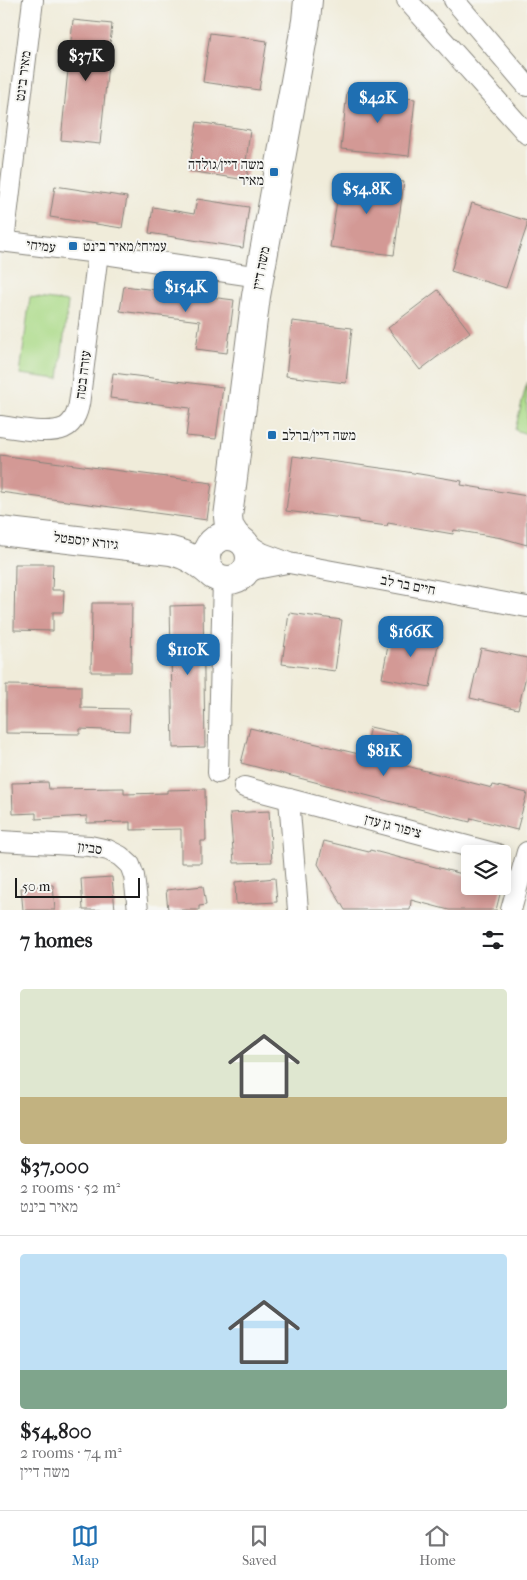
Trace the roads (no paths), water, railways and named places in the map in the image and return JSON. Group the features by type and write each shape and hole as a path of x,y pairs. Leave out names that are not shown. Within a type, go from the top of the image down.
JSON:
{"street":[{"name":"מאיר בינט","path":"2,241 33,0"},
{"path":"407,0 527,134"},
{"path":"454,0 527,86"},
{"name":"משה דיין","path":"227,576 206,564 206,551 227,536 256,296 310,7"},
{"name":"עמיחי","path":"2,241 260,277"},
{"name":"עזרה בטה","path":"0,426 41,431 52,430 65,428 74,418 79,409 98,253"},
{"name":"גיורא יוספטל","path":"0,532 171,551 182,554 227,576"},
{"path":"218,773 227,576 250,561 250,554 227,536"},
{"name":"גיורא יוספטל","path":"171,551 227,536"},
{"name":"חיים בר לב","path":"227,536 262,554 289,563 527,607"},
{"name":"חיים בר לב","path":"227,576 289,563"},
{"name":"ציפור גן עדן","path":"244,787 463,845"},
{"path":"289,799 298,910"},
{"name":"סביון","path":"0,841 90,846 108,850 120,856 130,865 134,876 138,910"},
{"path":"511,855 526,856 511,910"}],"place":[{"name":"משה דיין/גולדה מאיר","path":"274,172"},
{"name":"עמיחי/מאיר בינט","path":"73,246"},
{"name":"משה דיין/ברלב","path":"272,435"}]}
